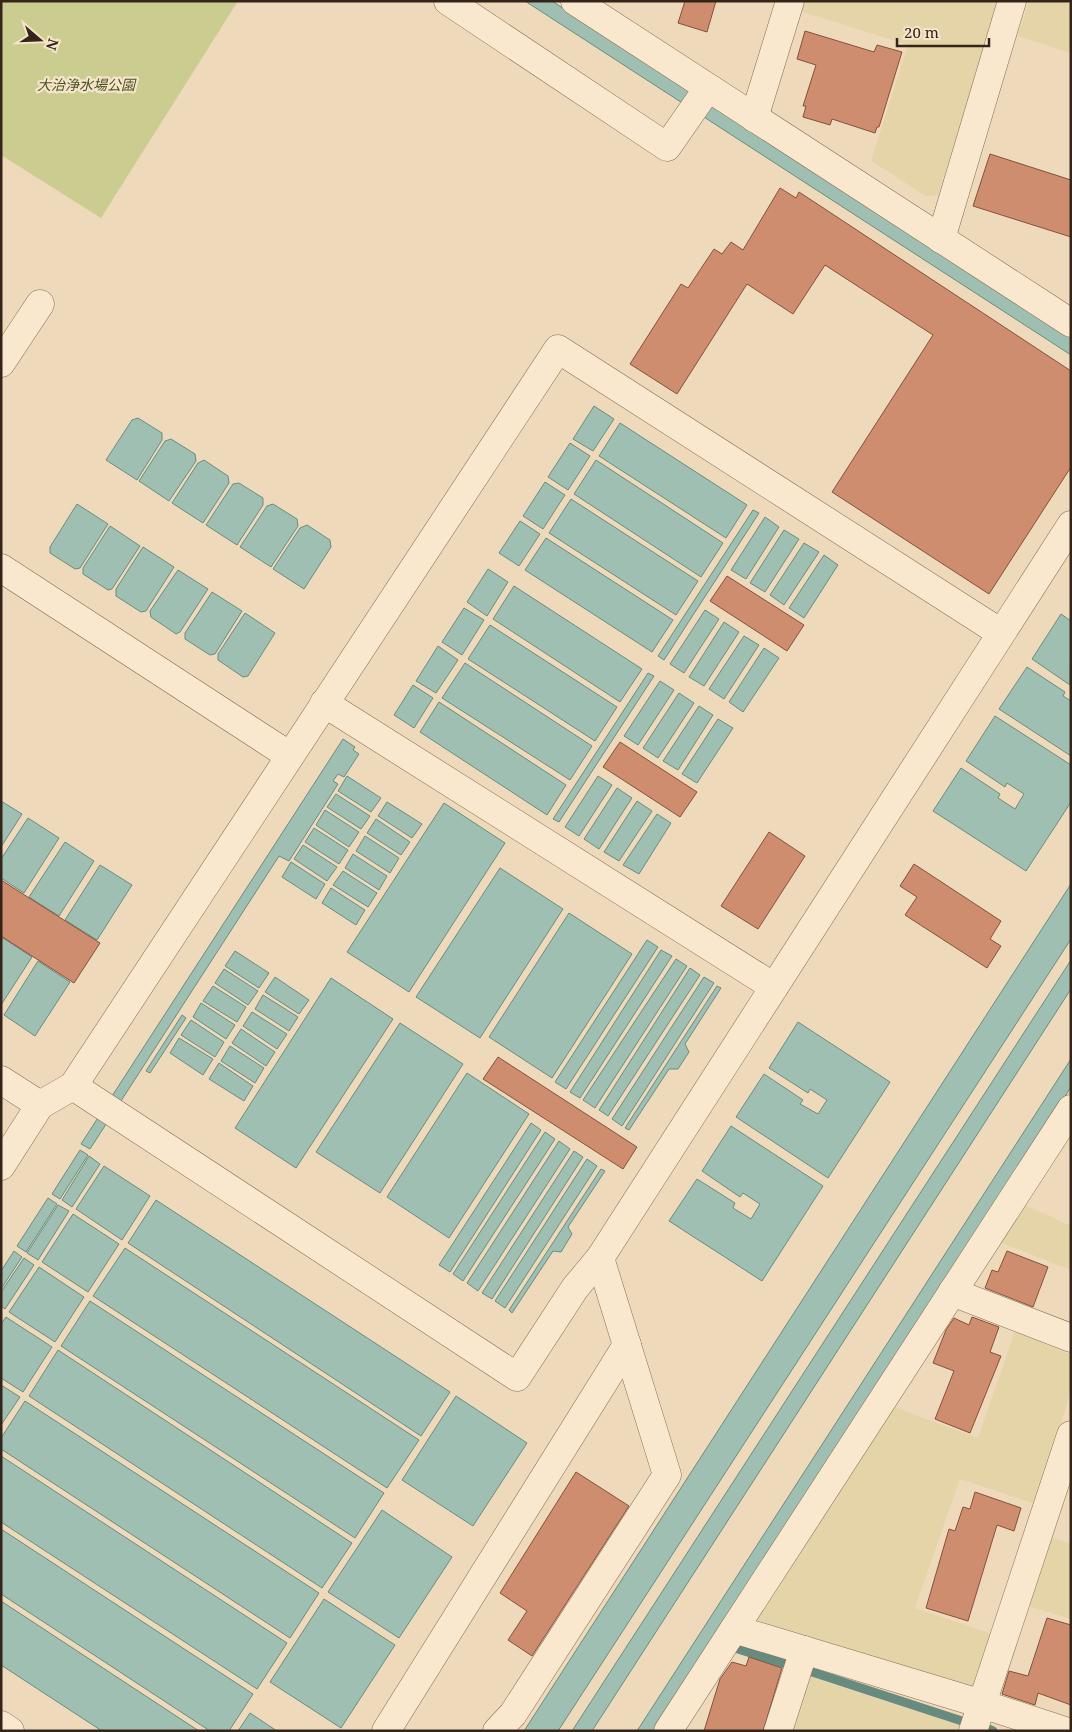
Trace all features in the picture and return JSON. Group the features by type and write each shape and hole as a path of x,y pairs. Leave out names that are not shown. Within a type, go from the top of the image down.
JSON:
{"street":[{"path":"448,1 667,147 700,99"},
{"path":"754,118 790,1"},
{"path":"941,239 1012,1"},
{"path":"584,4 700,99 754,118 1071,323"},
{"path":"1,363 40,304"},
{"path":"1,1166 40,1105 72,1086 558,348 1001,633"},
{"path":"72,1086 517,1377 575,1288 600,1258 1071,525"},
{"path":"1,568 290,756"},
{"path":"324,703 774,987"},
{"path":"1,1080 40,1105"},
{"path":"668,1731 1071,1109"},
{"path":"497,1731 513,1714 667,1475 600,1258"},
{"path":"952,1292 1071,1338"},
{"path":"386,1731 627,1345"},
{"path":"973,1731 1071,1435"},
{"path":"734,1629 1065,1731"},
{"path":"778,1731 804,1650"},
{"path":"1,1725 10,1731"}],"shaded area":[{"path":"525,1 552,1 1071,338 1071,355"},
{"path":"803,1 999,1 938,195 926,196 871,161 908,45 800,11"},
{"path":"1029,1 1062,1 1071,4 1071,53 1018,36"},
{"path":"594,406 614,419 593,451 573,439"},
{"path":"138,418 162,433 162,440 137,480 106,460 132,420"},
{"path":"620,423 747,505 726,538 599,456"},
{"path":"171,439 195,454 196,461 169,501 139,481 165,441"},
{"path":"570,443 590,456 568,490 548,477"},
{"path":"204,460 228,476 229,483 203,523 172,503 198,463"},
{"path":"596,460 723,543 701,577 574,494"},
{"path":"545,482 565,495 543,529 523,516"},
{"path":"239,483 263,498 263,505 237,545 206,525 233,484"},
{"path":"571,499 698,581 676,615 549,533"},
{"path":"77,504 108,524 80,568 75,569 50,553 50,547"},
{"path":"273,504 297,519 298,526 271,567 240,547 267,506"},
{"path":"753,510 759,513 664,660 658,656"},
{"path":"765,517 779,527 746,579 731,570"},
{"path":"520,521 540,534 519,566 499,553"},
{"path":"307,525 330,540 331,547 304,589 273,569 300,528"},
{"path":"110,526 140,546 112,589 108,590 83,574 83,568"},
{"path":"784,530 799,539 765,592 750,583"},
{"path":"546,538 673,620 652,652 525,570"},
{"path":"804,543 819,552 784,605 770,595"},
{"path":"143,547 174,567 146,611 141,612 116,596 116,589"},
{"path":"824,555 838,565 804,618 789,608"},
{"path":"488,569 508,582 487,616 467,602"},
{"path":"178,570 208,589 180,632 176,634 151,617 150,611"},
{"path":"514,586 642,669 620,702 493,619"},
{"path":"212,592 242,611 215,654 210,655 185,639 185,633"},
{"path":"464,608 484,620 462,655 442,642"},
{"path":"705,610 719,619 684,673 670,664"},
{"path":"245,613 275,633 248,676 243,677 218,660 218,654"},
{"path":"1061,614 1071,621 1070,685 1032,659"},
{"path":"724,622 739,632 704,686 689,677"},
{"path":"490,625 617,707 595,741 468,659"},
{"path":"744,636 759,645 724,699 709,689"},
{"path":"438,646 458,660 436,693 416,681"},
{"path":"764,648 779,658 743,712 729,702"},
{"path":"465,663 592,746 570,780 442,698"},
{"path":"1027,667 1065,692 1063,696 1071,701 1071,756 999,709"},
{"path":"648,673 654,676 559,822 553,819"},
{"path":"660,681 674,690 638,745 624,736"},
{"path":"413,685 433,698 414,728 394,715"},
{"path":"679,693 694,703 658,758 643,748"},
{"path":"439,702 566,785 547,815 420,732"},
{"path":"699,706 713,715 678,770 663,761"},
{"path":"995,716 1071,765 1071,802 1026,871 933,811 961,768 1000,794 998,798 1015,809 1024,794 1007,783 1005,787 966,761"},
{"path":"718,719 733,728 697,783 682,774"},
{"path":"343,739 355,747 353,750 359,754 344,777 338,774 333,781 338,784 289,861 279,856 90,1149 81,1144"},
{"path":"347,776 381,798 371,812 338,791"},
{"path":"598,776 612,785 579,836 565,827"},
{"path":"617,788 632,798 599,849 584,839"},
{"path":"336,794 370,816 361,829 327,807"},
{"path":"1,801 22,814 1,847"},
{"path":"637,801 652,811 619,861 604,852"},
{"path":"387,802 422,824 412,838 378,816"},
{"path":"444,803 505,843 409,992 347,952"},
{"path":"325,810 359,832 349,847 316,825"},
{"path":"657,814 671,823 639,874 623,865"},
{"path":"28,818 59,838 24,893 1,878 1,859"},
{"path":"376,819 410,842 401,855 367,833"},
{"path":"314,828 348,850 339,864 305,842"},
{"path":"365,836 399,858 390,873 356,851"},
{"path":"65,842 94,861 59,916 29,897"},
{"path":"303,845 337,867 327,881 294,859"},
{"path":"353,854 387,876 379,890 345,868"},
{"path":"291,862 325,884 316,899 282,877"},
{"path":"100,865 132,885 97,940 65,920"},
{"path":"500,868 563,909 480,1038 416,997"},
{"path":"343,871 377,893 368,907 333,885"},
{"path":"1071,884 1071,939 558,1731 524,1731"},
{"path":"331,888 365,910 356,925 322,903"},
{"path":"569,913 632,954 552,1078 489,1037"},
{"path":"3,938 32,957 1,1005 1,941"},
{"path":"647,940 658,947 566,1089 555,1082"},
{"path":"661,950 672,956 580,1098 570,1092"},
{"path":"235,951 269,973 259,988 225,966"},
{"path":"676,959 687,966 595,1108 583,1100"},
{"path":"1071,960 1071,989 592,1731 572,1731"},
{"path":"38,961 70,982 35,1036 4,1015"},
{"path":"690,968 700,975 608,1116 599,1110"},
{"path":"224,969 258,991 248,1005 215,983"},
{"path":"275,977 309,1000 299,1014 265,992"},
{"path":"704,977 714,983 622,1126 612,1119"},
{"path":"331,978 393,1019 296,1168 235,1128"},
{"path":"213,986 246,1007 237,1022 203,1001"},
{"path":"717,986 721,988 685,1044 689,1052 678,1069 669,1069 629,1130 625,1128"},
{"path":"263,995 298,1017 289,1031 255,1009"},
{"path":"201,1003 235,1025 226,1039 193,1017"},
{"path":"252,1012 287,1034 277,1049 243,1026"},
{"path":"182,1015 186,1018 150,1073 146,1071"},
{"path":"191,1020 224,1042 215,1057 181,1035"},
{"path":"798,1022 890,1082 828,1178 736,1117 764,1074 803,1100 800,1104 818,1114 827,1100 810,1089 808,1093 769,1068"},
{"path":"400,1023 463,1064 380,1193 316,1152"},
{"path":"241,1029 275,1052 266,1066 232,1043"},
{"path":"179,1038 213,1059 203,1075 170,1053"},
{"path":"230,1046 264,1068 255,1083 221,1061"},
{"path":"1071,1059 1071,1087 655,1731 637,1731"},
{"path":"219,1063 253,1086 244,1101 209,1079"},
{"path":"467,1073 529,1114 449,1238 387,1197"},
{"path":"531,1123 541,1130 450,1272 439,1265"},
{"path":"731,1126 823,1186 762,1281 669,1221 697,1179 735,1203 733,1208 751,1219 760,1204 743,1193 740,1197 702,1171"},
{"path":"545,1132 555,1139 463,1281 453,1274"},
{"path":"559,1141 570,1149 478,1291 467,1283"},
{"path":"80,1150 88,1155 60,1199 52,1194"},
{"path":"574,1151 583,1157 492,1299 482,1293"},
{"path":"89,1156 100,1164 72,1207 62,1200"},
{"path":"587,1159 597,1166 505,1308 495,1301"},
{"path":"104,1166 150,1196 122,1240 76,1209"},
{"path":"601,1169 605,1171 568,1227 572,1234 561,1252 553,1251 512,1313 509,1310"},
{"path":"48,1198 57,1204 26,1252 17,1246"},
{"path":"156,1200 450,1392 421,1436 128,1243"},
{"path":"1021,1203 1071,1226 1071,1270 997,1241"},
{"path":"58,1205 69,1211 38,1260 27,1253"},
{"path":"73,1214 119,1244 88,1292 42,1262"},
{"path":"125,1248 419,1440 387,1488 93,1296"},
{"path":"14,1251 22,1257 1,1289 1,1271"},
{"path":"24,1258 34,1265 5,1309 1,1306 1,1292"},
{"path":"39,1267 84,1297 55,1342 9,1312"},
{"path":"90,1301 384,1493 355,1538 61,1346"},
{"path":"6,1317 52,1347 23,1392 1,1378 1,1324"},
{"path":"1015,1331 1071,1355 1071,1391 1035,1504 960,1479 915,1608 992,1634 976,1684 966,1689 753,1619 891,1406 978,1438"},
{"path":"58,1350 352,1543 322,1588 29,1396"},
{"path":"1,1385 20,1397 1,1425"},
{"path":"456,1396 527,1443 473,1526 402,1480"},
{"path":"25,1401 319,1593 290,1638 1,1449 1,1438"},
{"path":"1,1456 287,1643 257,1689 1,1522"},
{"path":"382,1510 452,1557 399,1638 328,1592"},
{"path":"1,1529 253,1694 229,1731 210,1731 1,1594"},
{"path":"1050,1537 1071,1544 1071,1619 1028,1606"},
{"path":"324,1599 395,1645 341,1728 270,1682"},
{"path":"1,1601 199,1731 102,1731 1,1665"},
{"path":"804,1675 963,1726 961,1731 786,1731"},
{"path":"250,1713 277,1731 238,1731"}],"green space":[{"name":"大治浄水場公園","path":"1,1 238,1 101,218 1,155"}],"building":[{"path":"685,1 716,1 707,32 678,23"},
{"path":"805,31 874,52 877,45 902,52 879,127 877,127 875,133 832,119 830,125 803,117 806,106 803,106 816,65 797,59"},
{"path":"990,154 1071,180 1071,237 973,206"},
{"path":"780,188 796,198 799,192 1071,371 1071,467 989,594 832,492 933,335 825,265 793,314 747,284 677,394 630,364 681,284 688,288 714,249 722,254 731,242 743,250"},
{"path":"727,576 804,625 787,651 710,601"},
{"path":"620,742 697,792 680,817 603,767"},
{"path":"769,832 805,856 758,929 721,906"},
{"path":"914,864 1001,921 990,939 1001,946 987,968 905,915 917,897 900,886"},
{"path":"1,880 100,943 74,983 1,936"},
{"path":"498,1057 637,1147 623,1169 483,1079"},
{"path":"1007,1251 1048,1267 1033,1307 985,1288 992,1270 998,1272"},
{"path":"972,1317 999,1327 990,1352 1001,1356 970,1433 935,1419 954,1371 933,1363 946,1330 954,1318 969,1325"},
{"path":"576,1472 629,1506 532,1656 508,1640 527,1611 500,1593"},
{"path":"975,1492 1021,1508 1014,1531 997,1525 968,1621 926,1608 949,1529 955,1531 963,1507 970,1509"},
{"path":"1047,1618 1071,1625 1071,1705 1038,1693 1035,1705 1002,1694 1009,1671 1028,1676"},
{"path":"749,1657 782,1668 763,1731 704,1731 720,1679 732,1662 746,1666"}],"waterway":[{"path":"738,1649 792,1666"},
{"path":"806,1670 965,1722"},
{"path":"986,1728 993,1731"}]}
